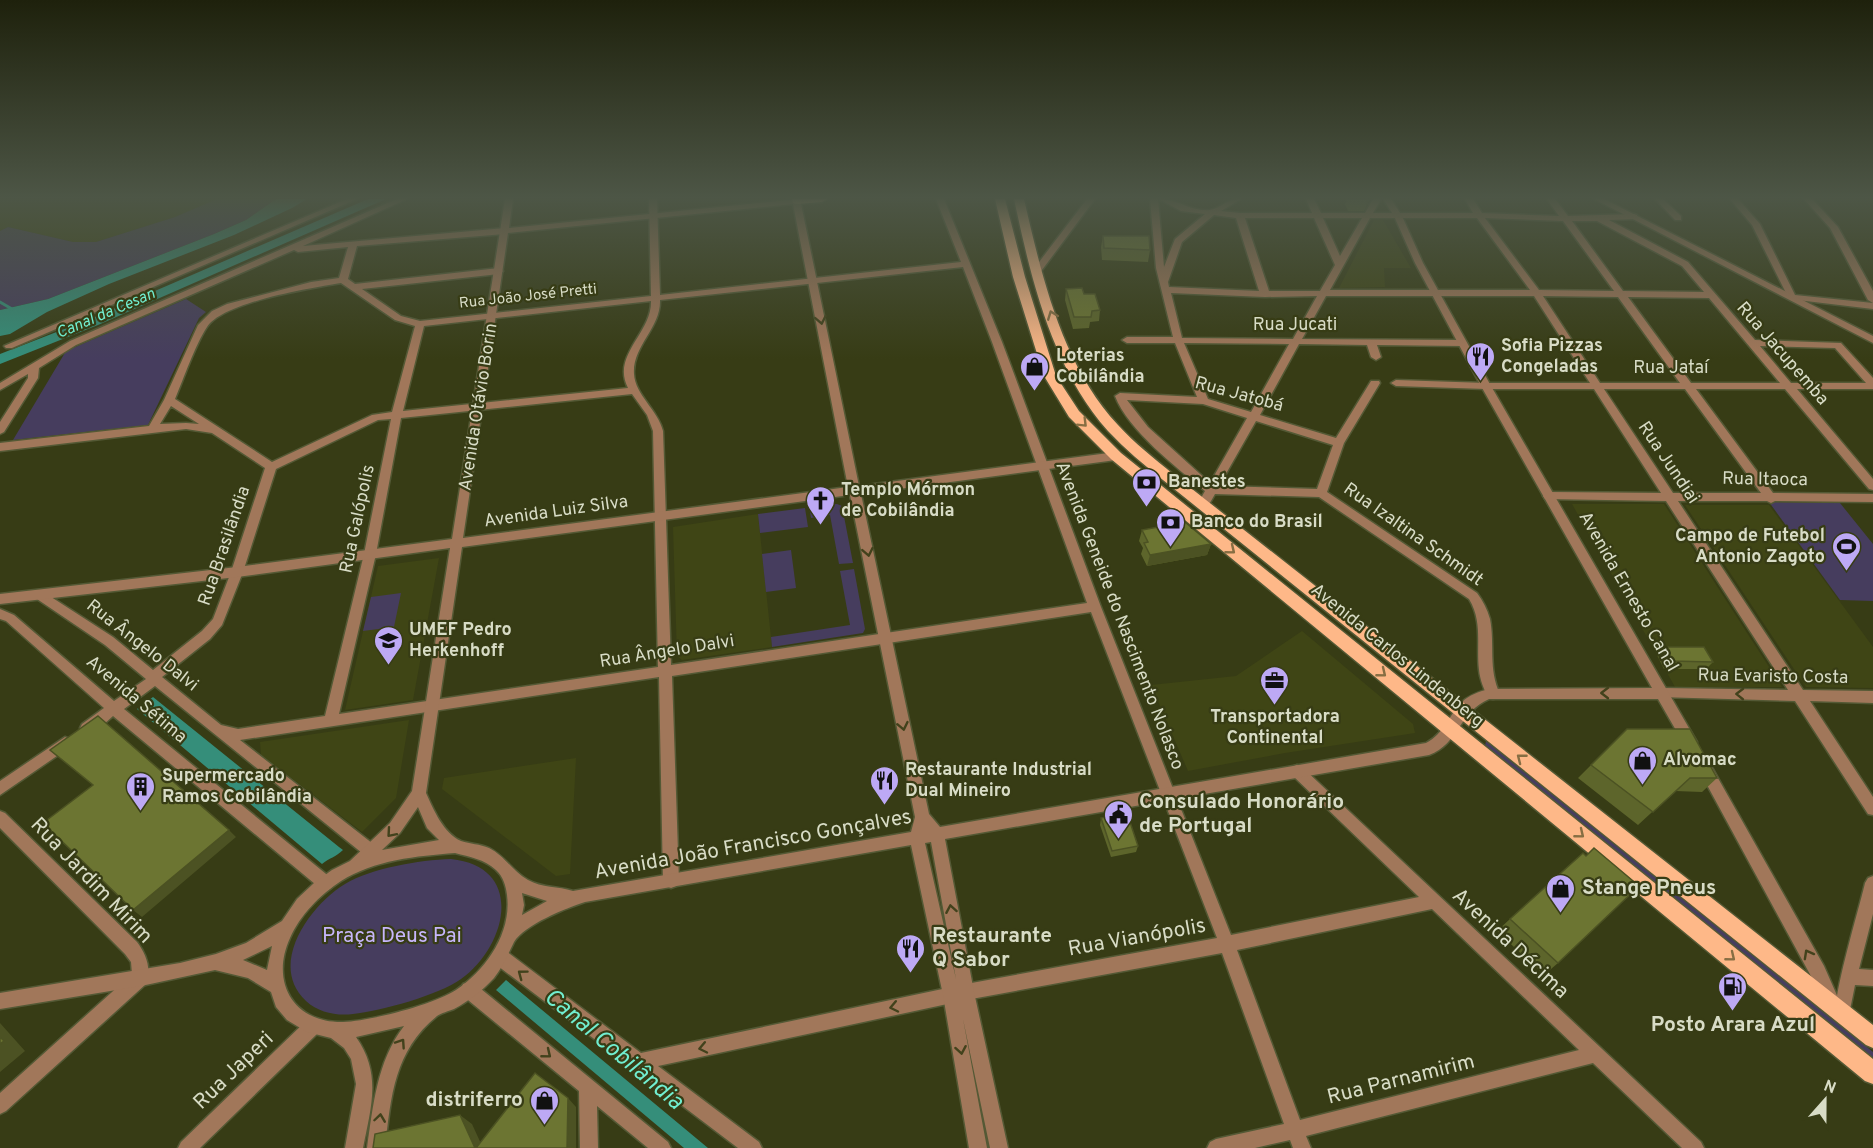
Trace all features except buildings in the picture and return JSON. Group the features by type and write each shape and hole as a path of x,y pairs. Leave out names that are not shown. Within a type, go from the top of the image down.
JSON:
{"main road":[{"name":"Avenida Carlos Lindenberg","path":"1013,253 1050,376 1074,414 1116,456 1873,1073"},
{"name":"Avenida Carlos Lindenberg","path":"1031,253 1036,272 1075,372 1104,416 1136,450 1873,1038"}],"street":[{"path":"9,346 227,253"},
{"path":"0,387 73,342 280,253"},
{"path":"152,429 169,400 203,325 215,313 230,306 311,285 343,280 351,253"},
{"name":"Avenida Otávio Borin","path":"355,866 395,828 419,793 502,253"},
{"path":"655,253 654,317 629,362 628,375 633,391 658,426 670,881"},
{"path":"808,253 922,817 917,838 999,1148"},
{"name":"Avenida Geneide do Nascimento Nolasco","path":"961,253 997,342 1095,607 1227,944 1302,1148"},
{"path":"1036,272 1051,253"},
{"path":"1159,253 1160,268 1178,340 1203,401"},
{"path":"1166,286 1175,253"},
{"path":"1252,253 1266,294"},
{"path":"1334,253 1340,266"},
{"path":"1203,505 1348,253"},
{"name":"Avenida Ernesto Canal","path":"1414,253 1486,386 1663,693 1838,1010"},
{"name":"Rua Jundiai","path":"1507,253 1537,294 1873,809"},
{"path":"1589,253 1771,499"},
{"name":"Rua Jacupemba","path":"1664,253 1685,264 1873,486"},
{"path":"1705,253 1873,340"},
{"path":"1770,253 1792,297"},
{"path":"1847,253 1873,300"},
{"name":"Rua João José Pretti","path":"343,280 398,318 420,324 965,264"},
{"path":"355,287 499,270"},
{"path":"1166,286 1266,294 1436,292 1710,295"},
{"path":"1792,297 1873,306"},
{"name":"Rua Galópolis","path":"330,722 370,554 397,414 420,324"},
{"name":"Rua Jucati","path":"1127,340 1462,343"},
{"path":"1371,342 1376,357"},
{"path":"1751,343 1838,345 1873,385"},
{"path":"0,430 33,378 34,366"},
{"name":"Rua Izaltina Schmidt","path":"1375,383 1339,442 1321,493 1473,596 1481,606 1483,615 1486,675 1493,694"},
{"name":"Rua Jataí","path":"1396,383 1486,386 1873,385"},
{"path":"169,400 271,467 369,418 633,391"},
{"name":"Rua Jatobá","path":"1211,490 1137,422 1120,402 1120,396 1203,401 1339,442"},
{"path":"0,447 186,426 213,430"},
{"name":"Avenida Luiz Silva","path":"0,599 237,572 1116,456"},
{"name":"Rua Brasilândia","path":"0,789 114,709 215,626 237,572 271,467"},
{"path":"1211,490 1321,493"},
{"name":"Rua Itaoca","path":"1549,496 1873,498"},
{"name":"Rua Ângelo Dalvi","path":"40,596 109,641 218,730 243,742 372,852"},
{"name":"Rua Ângelo Dalvi","path":"243,742 330,722 1095,607"},
{"name":"Avenida Sétima","path":"0,614 10,618 114,709 324,885"},
{"name":"Rua Evaristo Costa","path":"1461,710 1480,697 1493,694 1798,694 1873,697"},
{"name":"Avenida João Francisco Gonçalves","path":"511,877 532,890 544,894 558,897 585,895 1429,749 1442,742 1461,710"},
{"name":"Avenida Décima","path":"1297,771 1695,1148"},
{"path":"419,793 432,823 455,846"},
{"path":"922,817 937,834 978,1148"},
{"name":"Rua Jardim Mirim","path":"0,818 134,951 140,962 141,978"},
{"path":"376,1148 386,1076 394,1054 416,1024 436,1009 469,990 483,978 500,957 512,933 517,903 511,877 494,858 476,849 455,846 372,860 355,866 324,885 298,911 288,926 276,958 276,986 287,1010 312,1027 336,1031 353,1030 436,1009"},
{"path":"1838,1010 1850,976 1873,883"},
{"name":"Avenida João Francisco Gonçalves","path":"512,933 540,912 585,895"},
{"name":"Rua Vianópolis","path":"637,1062 958,993 1227,944 1434,900"},
{"path":"202,967 238,956 288,926"},
{"path":"500,957 753,1148"},
{"path":"0,1001 202,967 230,965 256,972 276,986"},
{"path":"1850,976 1873,978"},
{"path":"0,1105 141,978"},
{"path":"469,990 662,1148"},
{"name":"Rua Japeri","path":"188,1148 312,1027"},
{"path":"336,1031 354,1044 363,1065 363,1093 354,1148"},
{"name":"Rua Parnamirim","path":"1216,1148 1596,1054"},
{"path":"588,1087 589,1148"}],"shaded area":[{"path":"1357,253 1402,253 1411,268 1384,268 1385,287 1339,288"},
{"path":"1572,504 1664,504 1782,687 1675,687"},
{"path":"1685,505 1769,505 1873,647 1873,688 1806,687"},
{"path":"758,514 772,647 682,660 677,656 673,527"},
{"name":"UMEF Pedro Herkenhoff","path":"439,558 413,700 345,710 378,566"},
{"name":"Transportadora Continental","path":"1302,631 1413,724 1415,733 1188,771 1151,685 1236,676"},
{"path":"409,720 396,798 362,832 261,755 260,742"},
{"path":"576,758 570,874 556,876 442,789 444,778"}],"green space":[{"path":"0,253 167,253 48,299 0,310"},
{"path":"186,299 206,312 199,318 148,425 13,440 66,351"},
{"name":"Campo de Futebol Antonio Zagoto","path":"1769,502 1840,503 1873,544 1873,601 1840,600"},
{"path":"837,504 842,506 853,563 839,564 830,515 811,518 809,507"},
{"path":"805,508 808,527 760,533 758,514"},
{"path":"791,550 796,588 766,592 762,554"},
{"path":"854,569 865,629 863,633 772,647 771,637 850,625 840,571"},
{"path":"401,593 394,627 363,631 371,597"},
{"path":"1486,741 1873,1052 1873,1060 1485,746"},
{"name":"Praça Deus Pai","path":"451,859 475,865 491,876 499,892 501,910 498,929 477,965 461,979 439,991 379,1010 335,1014 322,1011 306,1001 295,986 291,970 292,954 307,921 319,906 345,884 368,873 411,863"}],"water":[{"path":"167,253 189,253 109,284 47,312 10,334 0,336 0,310 48,299"},
{"name":"Canal da Cesan","path":"244,253 264,253 98,325 0,364 0,354 90,319"},
{"path":"153,697 343,850 322,864 137,709"},
{"path":"506,980 708,1148 684,1148 496,990"}],"waterway":[{"path":"0,302 12,309"}],"place":[{"name":"Sofia Pizzas Congeladas","path":"1480,382"},
{"name":"Loterias Cobilândia","path":"1035,392"},
{"name":"Banestes","path":"1147,508"},
{"name":"Templo Mórmon de Cobilândia","path":"820,526"},
{"name":"Banco do Brasil","path":"1170,548"},
{"name":"Campo de Futebol Antonio Zagoto","path":"1846,572"},
{"name":"UMEF Pedro Herkenhoff","path":"388,666"},
{"name":"Transportadora Continental","path":"1275,706"},
{"name":"Alvomac","path":"1642,786"},
{"name":"Restaurante Industrial Dual Mineiro","path":"884,806"},
{"name":"Supermercado Ramos Cobilândia","path":"141,812"},
{"name":"Consulado Honorário de Portugal","path":"1118,840"},
{"name":"Stange Pneus","path":"1561,914"},
{"name":"Restaurante Q Sabor","path":"911,974"},
{"name":"Posto Arara Azul","path":"1733,1012"},
{"name":"distriferro","path":"544,1126"}],"water label":[{"name":"Canal Cobilândia","path":"613,1050"}]}
